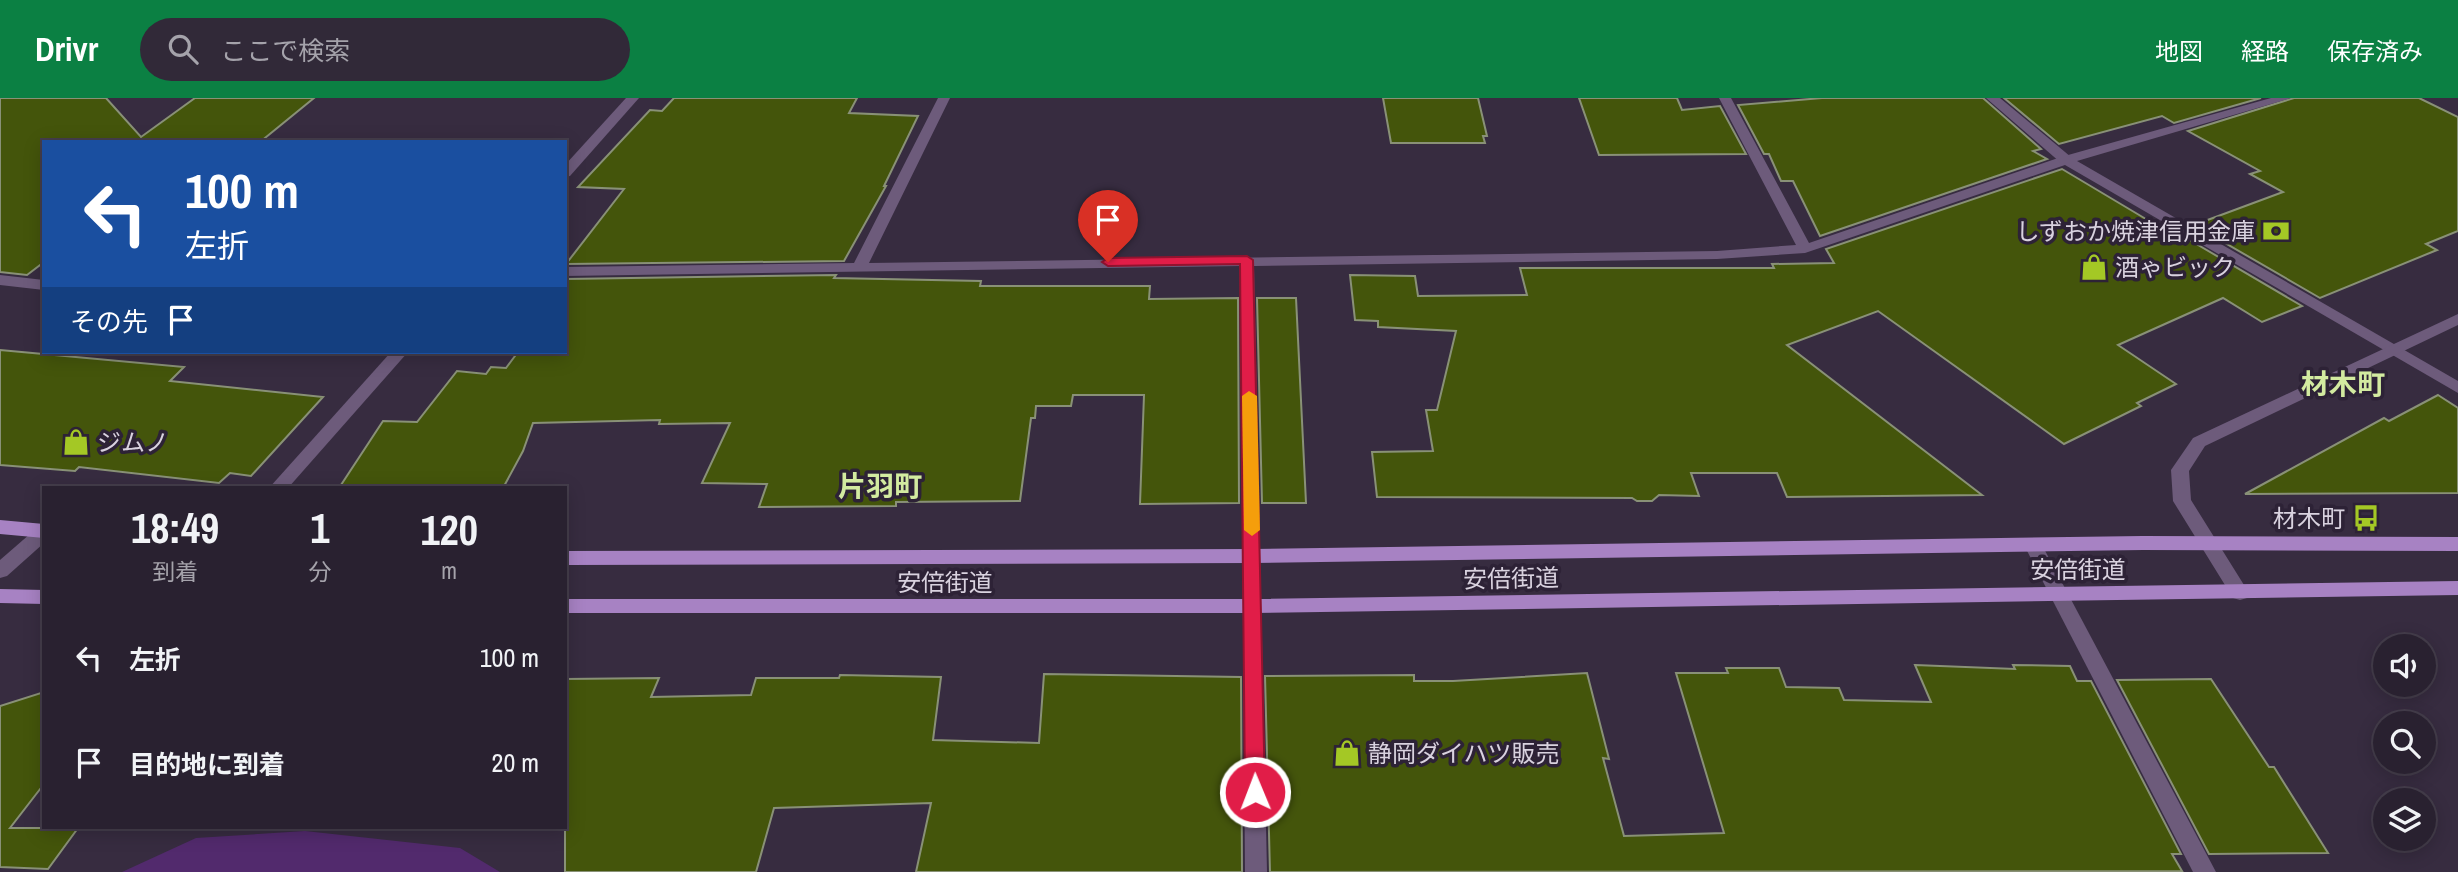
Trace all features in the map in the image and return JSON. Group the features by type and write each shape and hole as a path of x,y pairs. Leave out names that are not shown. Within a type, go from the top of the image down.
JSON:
{"main road":[{"path":"0,527 42,531"},
{"name":"安倍街道","path":"567,558 1252,556 2206,543 2458,544"},
{"name":"安倍街道","path":"567,606 1252,606 2458,588"},
{"path":"0,596 42,597"}],"street":[{"path":"567,171 633,98"},
{"path":"860,267 944,98"},
{"path":"1725,98 1805,249"},
{"path":"1992,98 2066,160 2458,388"},
{"path":"567,272 1247,260 1717,256 1805,249 2066,160 2285,98"},
{"path":"1247,260 1256,872"},
{"path":"0,280 42,285"},
{"path":"2240,593 2206,543 2182,500 2180,470 2199,442 2458,318"},
{"path":"280,486 398,354"},
{"path":"0,571 42,533"},
{"path":"2033,545 2205,872"}],"shaded area":[{"path":"305,831 460,848 500,872 122,872 196,838"}],"building":[{"path":"0,98 106,98 141,137 195,98 314,98 262,140 42,140 42,264 27,275 0,272"},
{"path":"674,98 857,98 849,113 918,116 886,186 844,261 567,264 624,189 578,187 650,110 662,111"},
{"path":"1383,98 1478,98 1487,136 1483,136 1485,143 1391,143"},
{"path":"1579,98 1677,98 1682,110 1720,106 1746,154 1599,155"},
{"path":"1822,98 1983,98 2041,149 2033,151 2047,159 1820,236 1793,181 1781,181 1769,154 1764,154 1738,105"},
{"path":"2004,98 2261,98 2174,123 2162,116 2059,144"},
{"path":"2294,98 2419,98 2458,117 2458,231 2426,244 2437,250 2320,298 2194,225 2283,192 2250,174 2260,171 2188,131"},
{"path":"2062,169 2171,234 2176,232 2302,306 2262,322 2223,298 2118,345 2176,384 2137,403 2141,406 2064,444 1878,311 1787,345 1982,495 1787,497 1777,473 1691,473 1699,496 1659,495 1652,501 1637,501 1632,498 1377,497 1372,452 1433,451 1426,410 1437,410 1456,331 1378,327 1378,321 1355,320 1350,275 1415,276 1418,296 1527,295 1520,268 1774,268 1772,264 1834,263 1826,249"},
{"path":"836,275 834,278 981,281 980,286 1150,286 1149,299 1238,298 1239,503 1140,504 1144,395 1073,395 1071,406 1036,406 1035,418 1031,418 1020,501 896,502 896,506 759,507 767,484 702,483 730,423 659,424 660,420 533,423 523,451 504,486 340,486 383,421 417,422 457,371 486,374 491,367 506,368 516,354 567,354 567,279"},
{"path":"1257,298 1296,298 1306,503 1262,503"},
{"path":"0,350 184,367 170,381 323,397 251,476 230,473 219,483 79,467 75,471 0,465"},
{"path":"2438,395 2458,408 2458,493 2245,494 2384,418 2389,421"},
{"path":"1915,665 2015,669 2013,665 2070,666 2077,681 2091,681 2181,854 2172,854 2182,871 1270,872 1265,676 1414,675 1414,681 1453,681 1587,673 1609,759 1603,758 1624,836 1724,833 1676,673 1728,673 1726,668 1779,668 1786,687 1839,688 1844,700 1931,702"},
{"path":"1044,674 1241,677 1242,872 916,872 931,803 774,808 756,872 565,872 567,679 659,678 651,697 751,695 756,678 839,678 840,675 941,677 933,740 1039,743"},
{"path":"2211,679 2269,767 2274,767 2328,853 2209,854 2117,680"},
{"path":"42,693 42,787 10,828 77,829 48,869 0,867 0,706"}],"slow traffic":[{"path":"1249,396 1252,530"}],"place":[{"name":"しずおか焼津信用金庫","path":"2276,231"},
{"name":"酒ゃビック","path":"2094,267"},
{"name":"ジムノ","path":"76,442"},
{"name":"材木町","path":"2366,518"},
{"name":"静岡ダイハツ販売","path":"1347,753"}],"district":[{"name":"材木町","path":"2343,384"},
{"name":"片羽町","path":"880,486"}],"route":[{"path":"1108,262 1247,260 1255,792"}]}
